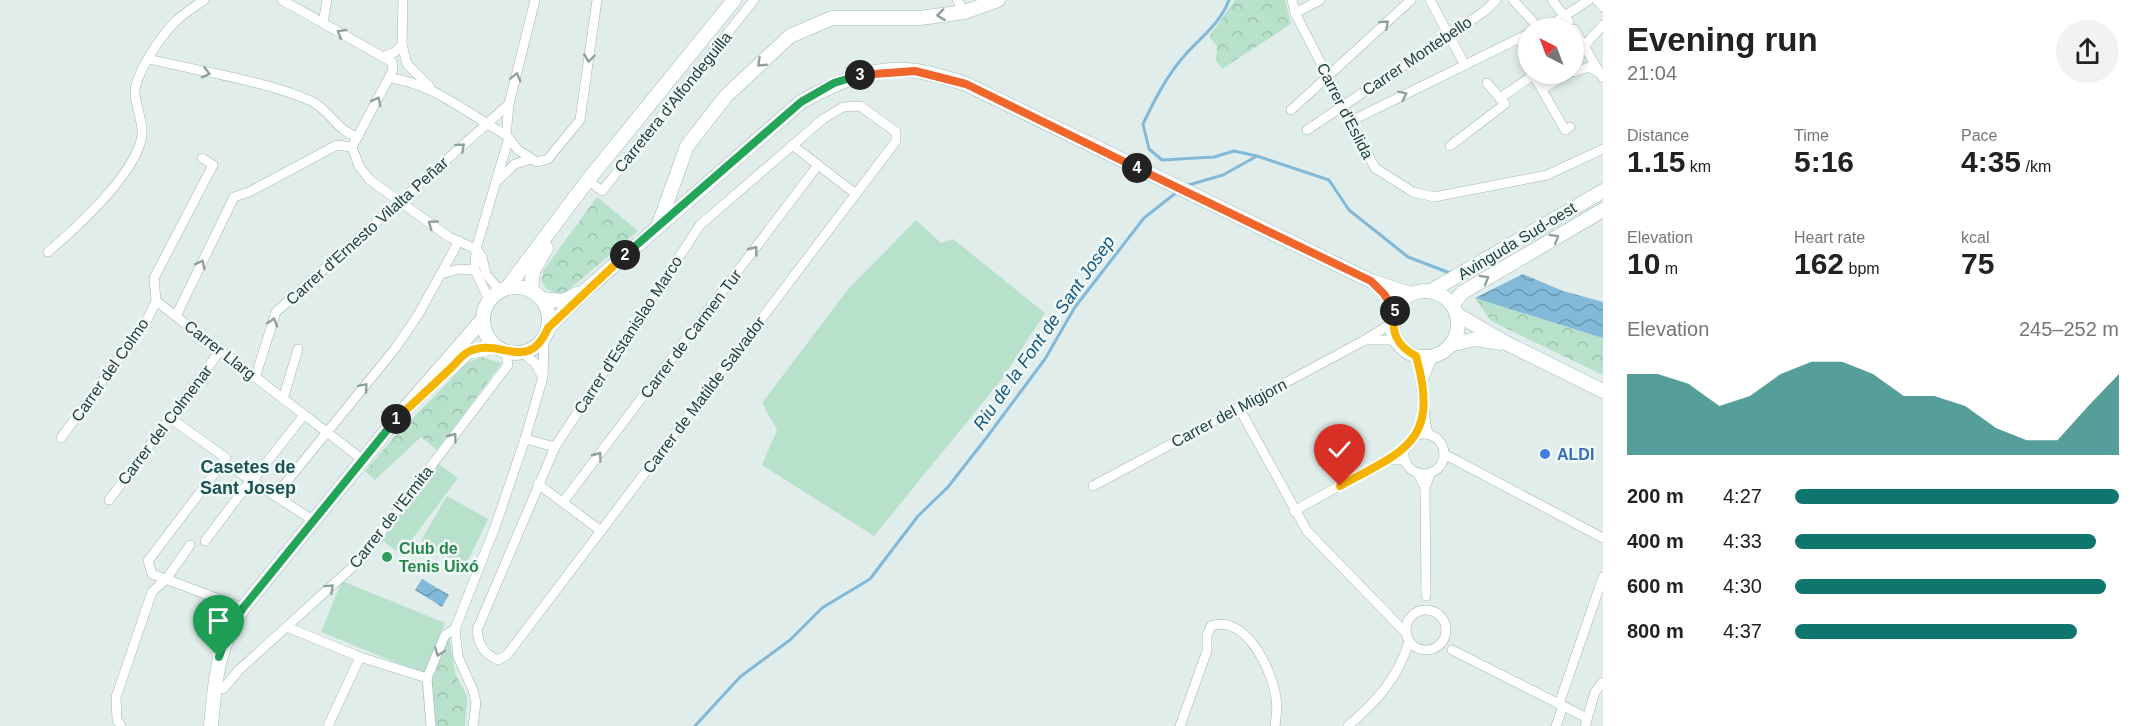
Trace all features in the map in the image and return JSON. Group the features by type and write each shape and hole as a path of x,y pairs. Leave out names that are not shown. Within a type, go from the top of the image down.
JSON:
{"main road":[{"name":"Carretera d'Alfondeguilla","path":"536,295 533,270 588,180 734,0"},
{"path":"658,225 687,146 726,96 790,36 832,18 920,18 961,6 998,0"},
{"path":"396,419 468,352 500,350 522,353 534,349 587,288 801,102 834,83 870,72 915,71 966,84 1371,281 1410,294 1436,288 1455,310 1508,344 1603,390"},
{"name":"Avinguda Sud-oest","path":"1436,288 1603,191"},
{"name":"Carretera d'Alfondeguilla","path":"499,293 568,210"},
{"name":"Avinguda Sud-oest","path":"1455,310 1463,292 1603,210"},
{"path":"1371,281 1393,316 1396,340 1404,350 1416,356 1433,357 1453,344 1476,339 1508,344"},
{"path":"211,726 219,657 228,630 243,608 396,419 482,320 499,293 520,287 536,295 563,301 587,288"},
{"path":"1393,316 1410,294"},
{"path":"536,295 548,312 546,334"},
{"path":"1453,344 1458,330 1455,310"},
{"path":"482,320 485,334 500,350"}],"street":[{"path":"48,252 93,210 114,186 136,153 142,135 135,92 149,59 162,37 176,21 204,0"},
{"path":"282,0 387,60 393,70 352,147"},
{"path":"323,23 327,0"},
{"path":"403,0 402,45 407,64 437,93 507,138 537,162 548,159 580,120 597,0"},
{"path":"475,270 476,249 507,138 509,104 536,0"},
{"name":"Carretera d'Alfondeguilla","path":"588,180 602,190 754,0"},
{"name":"Carrer d'Eslida","path":"1292,0 1295,13 1375,168 1399,185 1434,197 1547,175 1602,153"},
{"path":"1295,13 1320,0"},
{"path":"1291,110 1411,0"},
{"path":"1430,0 1466,65"},
{"name":"Carrer Montebello","path":"1307,130 1485,11 1496,0"},
{"path":"1552,0 1565,17 1589,0"},
{"path":"1597,0 1603,7"},
{"path":"1518,2 1531,18"},
{"path":"1602,75 1585,45 1603,25"},
{"path":"1350,121 1518,39"},
{"path":"387,60 402,45"},
{"path":"149,59 282,91 312,102 327,112 348,134 358,137"},
{"path":"1584,69 1589,67 1602,75"},
{"path":"389,78 437,93"},
{"path":"1487,83 1502,101"},
{"path":"1450,146 1522,84"},
{"path":"1539,84 1565,130 1570,127"},
{"path":"1542,89 1551,84"},
{"name":"Carrer d'Ernesto Vilalta Peñar","path":"255,378 276,312 509,104"},
{"name":"Carrer de Matilde Salvador","path":"507,655 896,141 896,132 860,106"},
{"name":"Carrer d'Estanislao Marco","path":"507,655 498,660 488,656 479,644 477,630 555,447 700,225 823,119 843,107 860,106"},
{"path":"337,145 339,126"},
{"path":"176,316 234,197 249,192 337,145 352,147"},
{"path":"792,145 856,194"},
{"path":"352,147 364,174 449,237 476,249 482,257 486,274 499,293"},
{"path":"156,301 154,278 213,165 202,158"},
{"path":"496,182 515,164 531,159"},
{"name":"Carrer de Carmen Tur","path":"563,502 818,165"},
{"path":"275,496 394,350 418,315 459,241"},
{"path":"441,274 459,269 475,270 499,293"},
{"name":"Carrer Llarg","path":"156,301 363,460"},
{"name":"Carrer del Colmo","path":"61,438 148,318 156,301"},
{"name":"Carrer del Migjorn","path":"1093,486 1365,340 1393,316"},
{"path":"473,726 476,703 473,690 458,657 454,628 495,527 525,439 543,377 546,334"},
{"name":"Carrer del Migjorn","path":"1365,340 1396,340"},
{"path":"283,399 298,349"},
{"name":"Carrer de l'Ermita","path":"223,689 239,670 358,562 508,365 500,350"},
{"name":"Carrer del Colmenar","path":"109,500 220,351"},
{"path":"522,353 535,363 543,377"},
{"path":"1416,356 1423,380 1423,414 1428,434"},
{"path":"1423,380 1433,357"},
{"path":"1239,408 1294,511 1322,548 1419,649"},
{"path":"1294,511 1405,449 1417,435 1423,414"},
{"path":"205,541 304,415"},
{"path":"170,418 251,480 314,521"},
{"path":"1417,435 1428,434 1438,439 1443,458"},
{"path":"525,439 555,447"},
{"path":"1405,449 1405,460"},
{"path":"1443,458 1461,464 1603,538"},
{"path":"1408,621 1422,610 1426,596 1425,489 1431,472 1443,458"},
{"path":"224,460 148,561 152,574 243,608"},
{"path":"1386,460 1405,460 1418,473 1425,489"},
{"path":"1418,473 1431,472"},
{"path":"538,484 601,531"},
{"path":"121,726 117,720 116,697 152,592 167,578 190,545"},
{"path":"1556,726 1603,577"},
{"path":"1426,596 1434,612 1443,619 1444,636 1452,650"},
{"path":"1422,610 1434,612"},
{"path":"1388,616 1408,621"},
{"path":"1403,662 1408,637 1408,621"},
{"path":"1180,726 1207,651 1207,635 1211,626 1221,623 1230,624 1250,643 1272,681 1277,700 1275,726"},
{"path":"287,627 360,657 427,678"},
{"path":"431,726 427,678 445,635 454,628"},
{"path":"1436,647 1444,636"},
{"path":"1348,726 1384,691 1403,662 1419,649 1436,647 1452,650 1561,705 1586,722 1595,692 1603,682"},
{"path":"328,726 360,657"}],"green space":[{"path":"1235,0 1285,0 1291,24 1222,69 1216,61 1217,46 1209,37"},
{"path":"597,197 638,231 566,292 556,293 546,289 542,281 543,271"},
{"path":"916,220 941,243 953,239 1045,313 1002,379 874,536 762,465 777,430 762,403 849,288"},
{"path":"1475,298 1603,338 1603,375 1491,321"},
{"path":"481,357 502,363 437,450 421,437 375,480 365,471 396,435 466,364"},
{"path":"439,464 458,478 401,554 382,540"},
{"path":"447,496 488,519 465,567 421,541"},
{"path":"342,581 445,623 424,674 321,632"},
{"path":"449,636 455,673 467,696 465,726 426,726 422,683 433,677"}],"water":[{"path":"1523,274 1563,291 1603,302 1603,338 1475,298"},
{"path":"422,579 449,595 442,607 415,590"}],"waterway":[{"path":"1229,0 1215,23 1172,71 1143,124 1149,149 1162,160 1214,157 1234,151 1257,156"},
{"name":"Riu de la Font de Sant Josep","path":"1185,186 1223,175 1257,156 1329,180 1349,210 1408,257 1450,273"},
{"name":"Riu de la Font de Sant Josep","path":"695,726 740,677 790,640 822,608 870,579 918,516 948,487 987,437 1045,359 1075,307 1144,218 1177,192"}],"place":[{"name":"ALDI","path":"1545,454"},
{"name":"Club de Tenis Uixó","path":"387,557"}],"district":[{"name":"Casetes de Sant Josep","path":"248,477"}],"route":[{"path":"219,657 228,630 243,608 396,419 468,352 495,347 506,353 522,353 534,349 544,339 548,328 587,288 801,102 834,83 870,72 915,71 966,84 1371,281 1395,309 1392,323 1396,340 1404,350 1416,356 1423,380 1423,414 1417,435 1411,438 1405,449 1340,486"}]}
